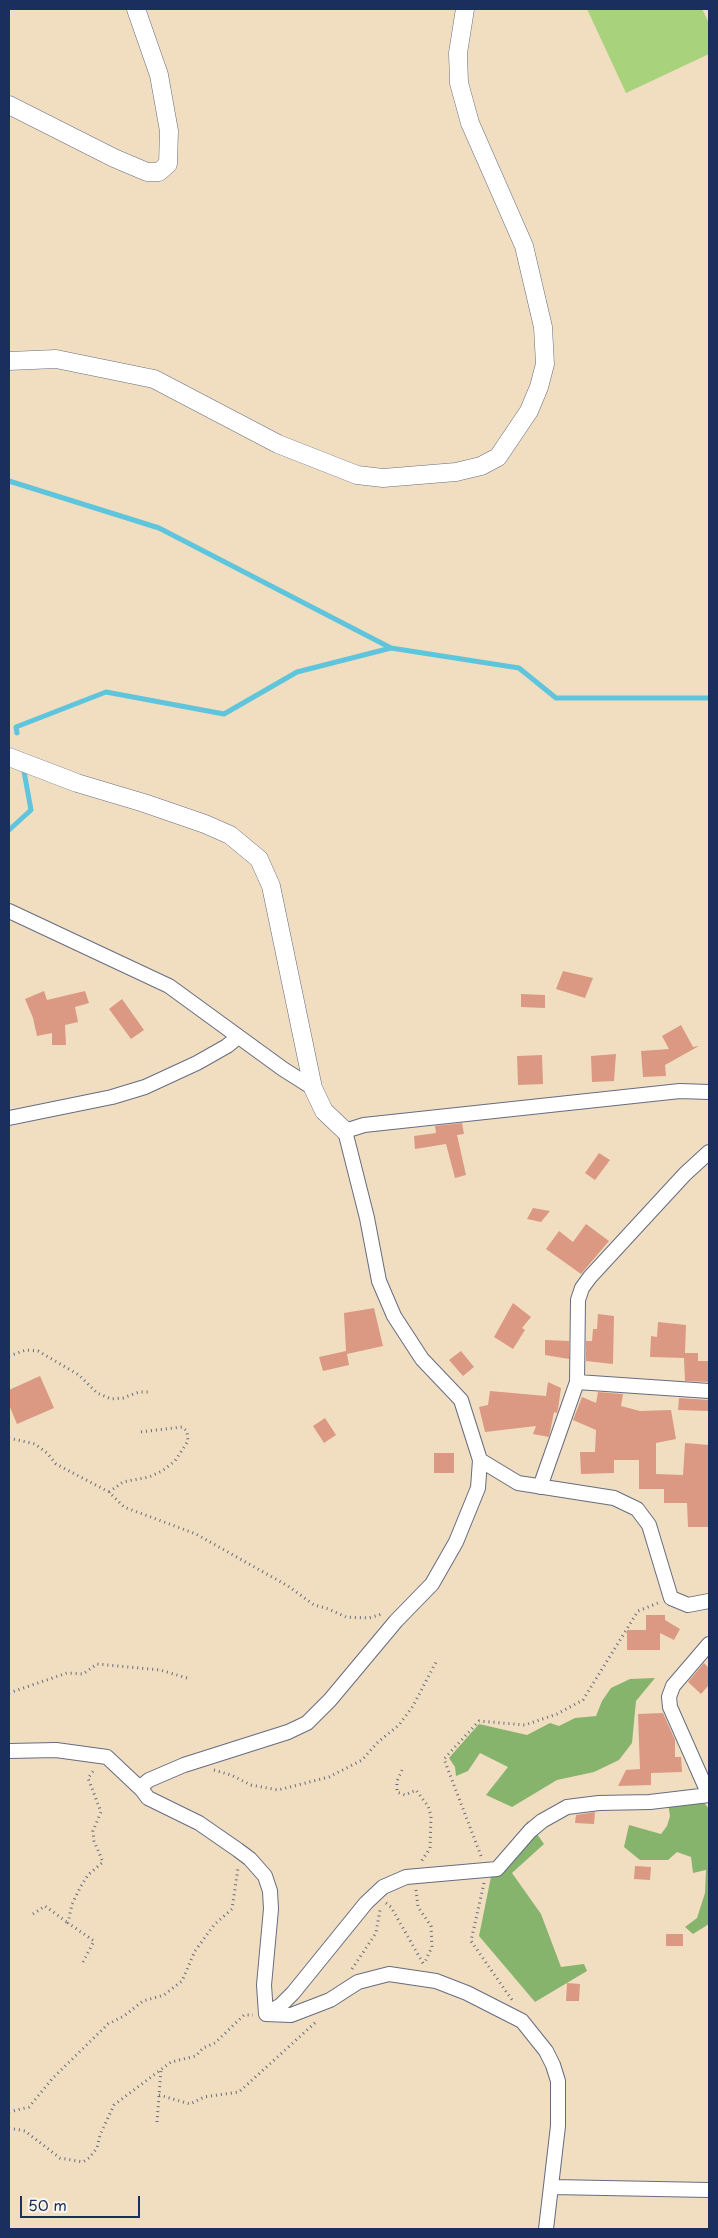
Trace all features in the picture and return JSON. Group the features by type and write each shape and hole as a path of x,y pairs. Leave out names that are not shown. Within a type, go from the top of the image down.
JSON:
{"street":[{"path":"9,105 114,158 147,172 159,172 168,164 169,131 159,75 136,9"},
{"path":"9,361 56,359 154,379 278,444 357,475 383,478 456,472 481,466 498,457 529,411 539,387 545,364 543,327 524,246 470,123 459,83 458,53 465,9"},
{"path":"9,757 77,784 144,803 206,824 230,835 259,859 271,886 313,1088 324,1111 345,1130 367,1218 379,1281 394,1316 422,1359 461,1400 480,1460 478,1488 456,1542 432,1584 396,1621 330,1700 307,1722 288,1732 184,1766 149,1780 144,1784 142,1790"},
{"path":"9,911 169,986 238,1037 313,1088"},
{"path":"9,1118 112,1097 145,1087 204,1059 227,1046 238,1037"},
{"path":"345,1130 364,1125 680,1091 709,1092"},
{"path":"540,1487 577,1382 578,1300 582,1288 678,1182 709,1152"},
{"path":"577,1382 709,1391"},
{"path":"480,1460 518,1483 614,1498 637,1510 649,1525 670,1598 688,1605 709,1601"},
{"path":"266,2014 293,1993 366,1903 383,1887 406,1877 487,1870 500,1867 530,1831 542,1821 568,1807 599,1803 650,1802 709,1795 670,1707 669,1696 673,1686 709,1644"},
{"path":"9,1750 56,1750 107,1757 148,1798 199,1823 250,1859 265,1876 270,1891 271,1908 264,1986 266,2014"},
{"path":"266,2014 291,2016 330,2000 358,1982 388,1974 418,1977 468,1993 522,2021 546,2051 558,2081 558,2126 546,2229"},
{"path":"552,2187 709,2190"}],"path":[{"path":"9,1356 21,1351 38,1351 79,1375 97,1393 111,1399 123,1398 139,1392 150,1392"},
{"path":"109,1492 124,1482 162,1471 175,1461 188,1441 187,1431 182,1428 140,1432"},
{"path":"9,1438 35,1444 47,1453 56,1464 109,1492 124,1507 150,1518 183,1528 240,1557 288,1586 314,1606 326,1608 346,1617 369,1618 383,1614 396,1621"},
{"path":"522,2021 510,1995 471,1941 487,1870 444,1759 479,1722 525,1725 557,1714 583,1700 638,1611 670,1598"},
{"path":"184,1766 200,1766 231,1775 251,1785 278,1790 329,1777 362,1760 378,1742 399,1725 413,1706 436,1662"},
{"path":"9,1693 67,1673 83,1674 97,1664 160,1670 186,1678"},
{"path":"68,1923 72,1904 81,1886 88,1874 103,1862 94,1841 93,1831 101,1812 88,1778 91,1772 100,1766 107,1757"},
{"path":"9,2112 29,2107 52,2079 108,2024 124,2016 143,2001 164,1995 182,1982 195,1952 214,1925 232,1909 238,1867 238,1850"},
{"path":"343,1990 354,1963 376,1933 381,1904 385,1903 391,1907 424,1965 418,1977"},
{"path":"33,1914 44,1906 94,1941 83,1962"},
{"path":"159,2095 190,2104 204,2097 239,2092 289,2048 293,2041 309,2029 323,2014 330,2011 330,2000"},
{"path":"9,2128 25,2131 60,2158 83,2162 97,2148 100,2135 114,2105 171,2062 196,2056 203,2048 215,2043 244,2016 266,2014"},
{"path":"157,2122 161,2069"}],"green space":[{"path":"587,9 702,9 709,23 709,54 626,93"},
{"path":"655,1678 636,1701 632,1743 619,1760 594,1772 557,1780 512,1807 486,1795 508,1767 480,1753 468,1771 456,1776 455,1767 449,1758 479,1724 527,1735 550,1723 559,1726 575,1718 596,1716 602,1701 611,1688 630,1679"},
{"path":"695,1791 709,1809 709,1924 693,1934 685,1927 697,1918 705,1893 706,1870 693,1873 691,1857 677,1852 668,1860 640,1860 624,1847 629,1825 661,1834 667,1826 670,1816 668,1803"},
{"path":"528,1821 544,1844 512,1873 541,1914 561,1967 584,1964 587,1971 535,2002 479,1936 494,1862"}],"building":[{"path":"563,971 593,978 585,998 556,989"},
{"path":"44,991 47,1000 85,991 89,1003 75,1007 78,1022 65,1025 66,1045 52,1045 52,1033 37,1036 33,1018 25,999"},
{"path":"521,994 545,995 545,1008 521,1007"},
{"path":"122,999 144,1030 131,1039 109,1009"},
{"path":"681,1025 693,1047 699,1046 665,1065 666,1076 643,1077 641,1051 669,1049 662,1036"},
{"path":"616,1054 614,1081 592,1082 591,1056"},
{"path":"542,1055 543,1084 518,1085 517,1056"},
{"path":"462,1123 464,1134 457,1135 466,1175 455,1178 446,1144 415,1149 414,1136 436,1133 435,1126"},
{"path":"599,1153 610,1160 595,1180 585,1173"},
{"path":"533,1208 550,1211 541,1222 527,1219"},
{"path":"586,1224 609,1241 581,1274 546,1249 559,1231 573,1242"},
{"path":"513,1303 531,1317 522,1328 525,1330 513,1349 494,1337"},
{"path":"374,1308 383,1346 347,1354 349,1365 323,1371 319,1357 346,1351 344,1313"},
{"path":"598,1314 614,1316 613,1364 586,1361 586,1341 592,1341 593,1329 597,1329"},
{"path":"658,1322 686,1325 685,1353 698,1353 698,1361 709,1361 709,1382 685,1381 684,1358 650,1357 651,1336 657,1337"},
{"path":"545,1340 569,1341 569,1359 545,1355"},
{"path":"461,1351 474,1367 463,1376 449,1360"},
{"path":"40,1376 54,1408 17,1424 9,1405 9,1390"},
{"path":"548,1382 561,1388 558,1409 557,1413 554,1412 549,1437 533,1434 536,1426 485,1432 479,1407 488,1405 490,1391 546,1396"},
{"path":"598,1392 623,1394 621,1406 640,1411 671,1410 676,1439 656,1443 656,1474 683,1475 685,1443 709,1445 709,1527 688,1527 687,1503 664,1503 664,1489 639,1489 639,1460 614,1460 614,1473 581,1474 580,1452 595,1452 596,1430 573,1420 582,1397 596,1403"},
{"path":"679,1398 709,1400 709,1411 678,1410"},
{"path":"325,1418 336,1435 324,1443 313,1426"},
{"path":"434,1453 454,1453 454,1473 434,1473"},
{"path":"646,1615 665,1615 665,1620 680,1629 674,1640 660,1633 660,1650 627,1650 627,1630 646,1630"},
{"path":"704,1663 709,1668 709,1685 701,1694 688,1682"},
{"path":"663,1713 675,1740 675,1757 681,1757 682,1772 651,1773 651,1785 618,1786 626,1770 640,1769 638,1714"},
{"path":"595,1812 594,1824 575,1823 576,1815"},
{"path":"635,1866 651,1867 650,1880 634,1879"},
{"path":"666,1934 683,1934 683,1946 666,1946"},
{"path":"567,1983 580,1984 579,2001 566,2001"}],"waterway":[{"path":"9,481 159,528 391,648 519,668 556,698 709,698"},
{"path":"17,733 16,727 106,692 224,714 297,672 391,648"},
{"path":"9,830 31,810 23,766"}]}
